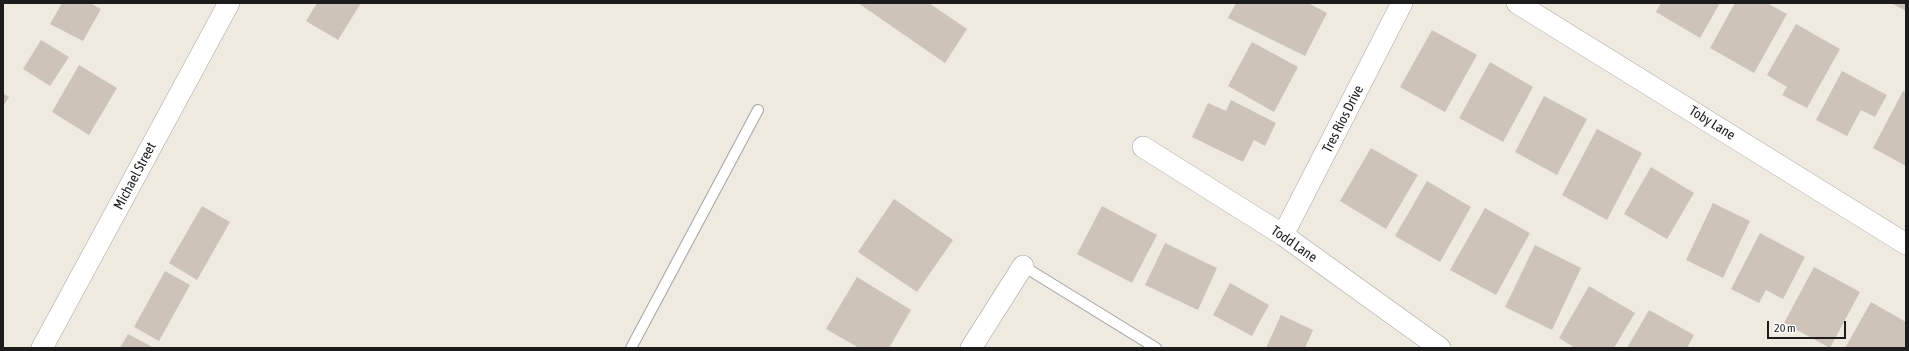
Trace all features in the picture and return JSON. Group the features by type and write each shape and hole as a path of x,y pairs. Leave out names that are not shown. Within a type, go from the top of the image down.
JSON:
{"street":[{"name":"Michael Street","path":"42,348 229,3"},
{"name":"Tres Rios Drive","path":"1283,235 1402,3"},
{"name":"Toby Lane","path":"1517,3 1906,244"},
{"name":"Todd Lane","path":"1143,147 1283,235 1440,348"},
{"path":"971,348 1022,266"}],"lane":[{"path":"631,348 758,110"},
{"path":"1022,266 1156,348"}],"building":[{"path":"62,3 90,3 101,9 83,41 50,24"},
{"path":"317,3 361,3 338,40 306,21"},
{"path":"858,3 929,3 967,29 945,63"},
{"path":"1236,3 1308,3 1327,13 1305,56 1228,18"},
{"path":"1661,3 1720,3 1700,38 1656,12"},
{"path":"1735,3 1767,3 1787,14 1754,73 1710,48"},
{"path":"1891,3 1906,3 1906,11"},
{"path":"1796,24 1840,49 1807,108 1782,95 1787,87 1767,75"},
{"path":"1432,30 1477,55 1445,112 1400,87"},
{"path":"41,40 69,57 50,86 23,69"},
{"path":"1252,42 1298,67 1274,112 1228,86"},
{"path":"1490,62 1533,87 1503,142 1459,118"},
{"path":"79,65 117,88 89,135 52,112"},
{"path":"1842,71 1887,95 1875,117 1861,110 1847,136 1816,120"},
{"path":"1903,91 1906,92 1906,166 1873,148"},
{"path":"3,93 9,97 3,107"},
{"path":"1544,96 1587,119 1557,175 1515,152"},
{"path":"1231,100 1276,123 1265,146 1254,140 1243,162 1192,137 1208,103 1226,111"},
{"path":"1597,129 1642,153 1607,220 1562,195"},
{"path":"1371,148 1418,175 1386,229 1340,201"},
{"path":"1651,167 1694,193 1667,239 1624,214"},
{"path":"1427,181 1471,207 1440,262 1395,236"},
{"path":"894,199 953,240 917,292 858,252"},
{"path":"1713,203 1750,221 1723,278 1686,260"},
{"path":"202,206 230,222 197,280 169,263"},
{"path":"1102,206 1157,235 1132,283 1077,254"},
{"path":"1485,208 1530,233 1496,295 1450,270"},
{"path":"1760,233 1805,257 1783,299 1766,290 1759,303 1731,289"},
{"path":"1165,243 1217,268 1198,310 1145,285"},
{"path":"1535,245 1581,268 1552,330 1505,307"},
{"path":"1814,267 1860,292 1830,348 1784,323"},
{"path":"165,271 190,285 159,341 134,327"},
{"path":"857,277 911,310 889,348 859,348 826,329"},
{"path":"1230,283 1269,305 1252,336 1213,315"},
{"path":"1589,286 1635,313 1614,348 1575,348 1559,338"},
{"path":"1871,302 1906,322 1906,344 1904,348 1845,348"},
{"path":"1649,310 1694,335 1687,348 1627,348"},
{"path":"1281,315 1313,330 1305,348 1266,348"},
{"path":"128,334 154,348 120,348"}]}
